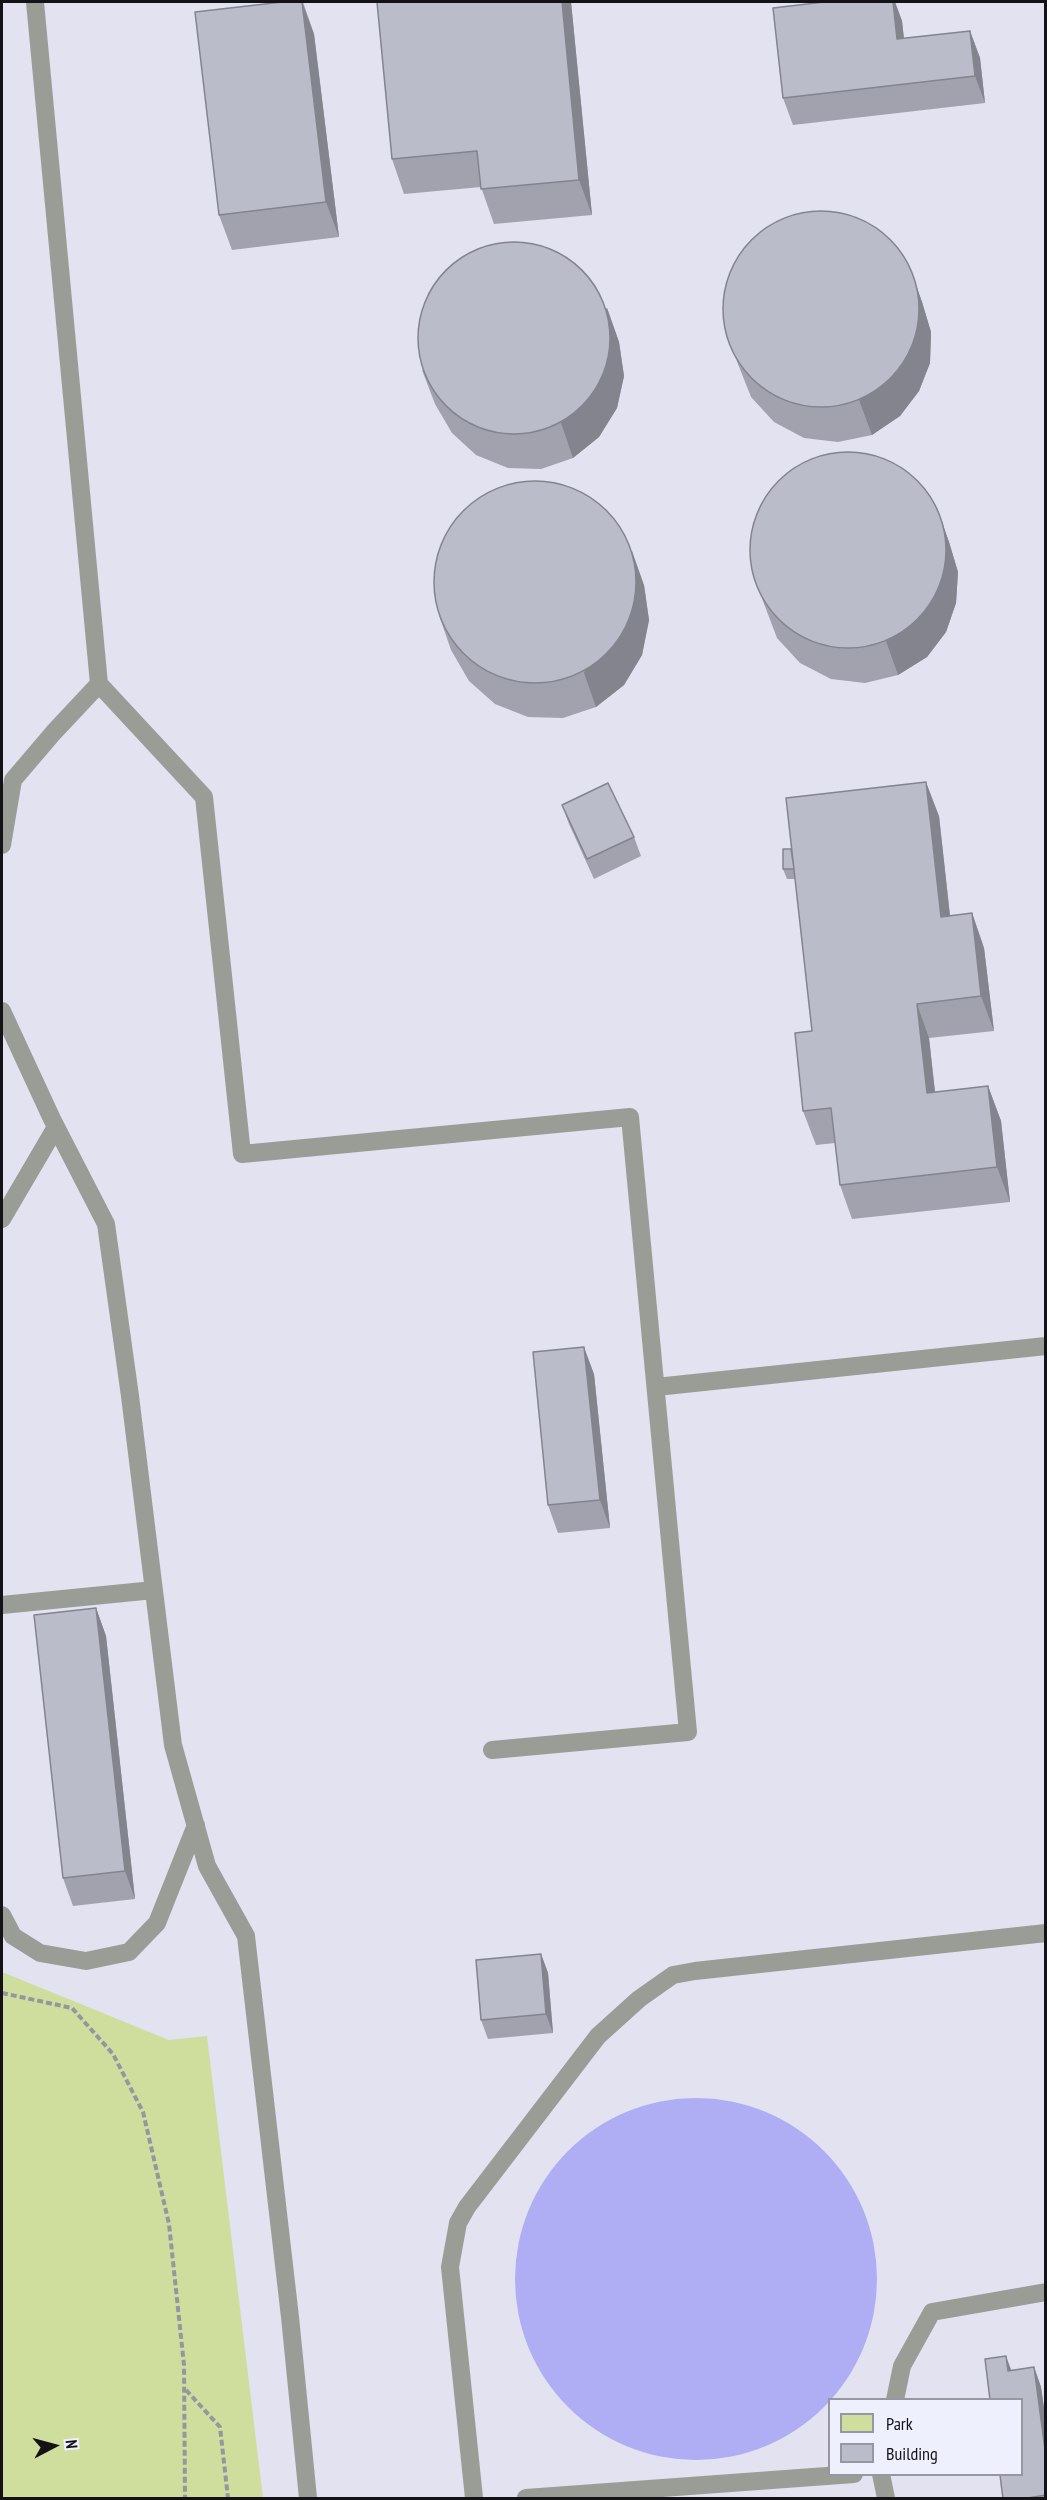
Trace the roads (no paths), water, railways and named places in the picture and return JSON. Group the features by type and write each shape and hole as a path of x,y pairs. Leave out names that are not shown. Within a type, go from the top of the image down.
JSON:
{"lane":[{"path":"35,2 99,684 204,797 242,1154 630,1117 688,1732 492,1750"},
{"path":"2,845 12,780 99,684"},
{"path":"2,1011 56,1127 106,1224 173,1745 207,1866 246,1936 290,2317 308,2499"},
{"path":"2,1219 56,1127"},
{"path":"656,1387 1046,1346"},
{"path":"2,1605 154,1590"},
{"path":"2,1916 13,1936 40,1953 86,1962 129,1952 156,1923 196,1825"},
{"path":"474,2499 450,2266 458,2223 467,2207 598,2036 639,1998 674,1975 707,1969 1046,1934"},
{"path":"896,2398 902,2366 932,2312 1046,2292"},
{"path":"526,2499 840,2476"},
{"path":"882,2476 886,2499"}],"water":[{"path":"696,2098 731,2101 765,2112 797,2128 824,2151 847,2178 869,2226 876,2261 874,2314 863,2348 847,2380 832,2398 828,2398 828,2403 824,2407 797,2430 765,2446 731,2457 696,2460 661,2457 627,2446 595,2430 568,2407 545,2380 529,2348 518,2314 515,2279 518,2244 529,2210 545,2178 568,2151 595,2128 627,2112 661,2101"}]}
